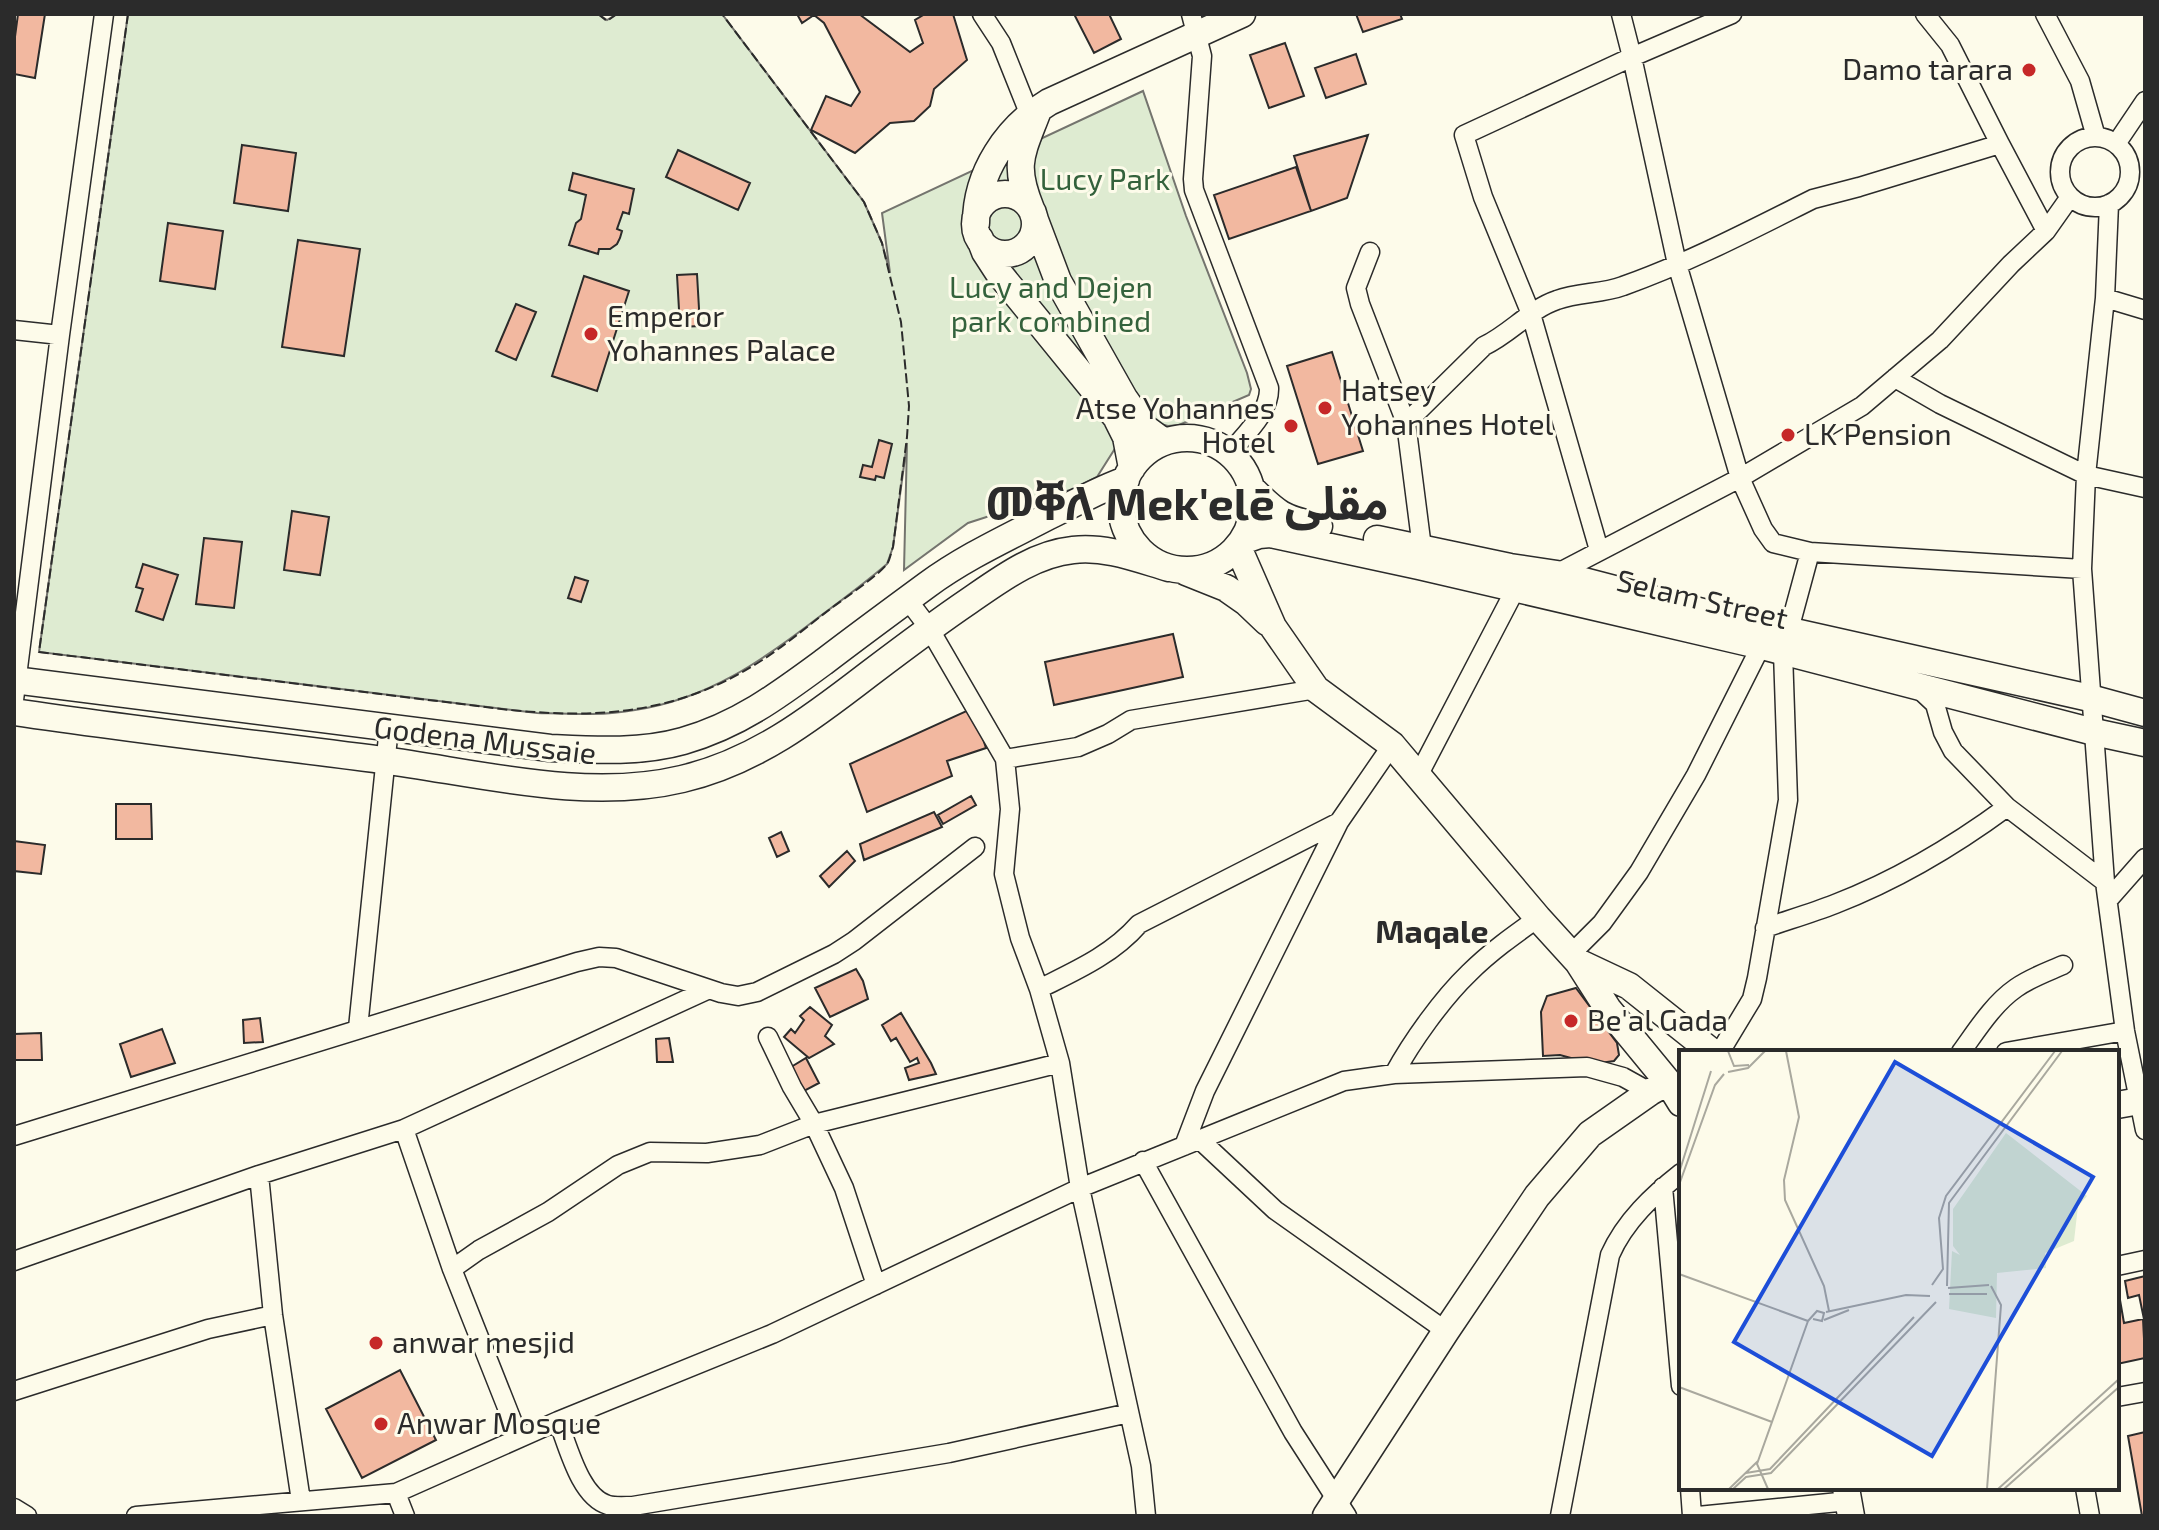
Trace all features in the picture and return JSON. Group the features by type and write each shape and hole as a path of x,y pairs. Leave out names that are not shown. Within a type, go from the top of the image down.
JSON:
{"street":[{"path":"15,686 104,14"},
{"path":"982,14 1001,43 1033,116 1023,149 1020,174 1058,281 1124,398 1145,428 1164,442"},
{"path":"1242,14 1195,25 1033,116 1011,132 988,170 976,204 978,231 985,252 1116,417 1126,437 1129,474 1121,507 1128,534 1135,546 1145,555 1226,588 1246,602 1273,627 1316,689 1392,745 1575,958 1666,1092"},
{"path":"1621,14 1677,264 1740,478 1763,529 1773,543 1810,552 2082,569"},
{"path":"1599,550 1531,314 1483,197 1464,135 1732,14"},
{"path":"1925,14 1950,45 2046,231"},
{"path":"2045,14 2080,81 2096,137"},
{"path":"1195,25 1202,56 1194,190 1269,388 1266,407 1229,454"},
{"path":"2116,144 2145,101"},
{"path":"2096,137 2116,144 2136,161 2120,196 2099,207 2078,203 2070,197 2061,181 2060,171 2065,154 2078,141 2096,137"},
{"path":"1406,423 1484,346 1556,300 1620,288 1813,199 2000,144"},
{"path":"998,195 1014,196 1024,201 1033,215 1033,236 1027,245 1008,254 988,248 978,231 978,212 984,203 998,195"},
{"path":"1557,574 1740,478 1862,406 1940,340 2046,231 2070,197"},
{"path":"2109,204 2105,298 2086,475 2082,569 2107,891 2134,1102 2145,1130"},
{"path":"1370,252 1356,288 1406,423 1421,557"},
{"path":"2105,298 2145,310"},
{"path":"14,330 60,335"},
{"path":"1895,378 1940,404 2086,475 2145,488"},
{"path":"1129,474 1141,457 1164,442 1177,439 1205,441 1239,463 1251,488 1253,502 1249,529 1240,544 1223,560 1197,570 1176,569"},
{"name":"Godena Mussaie","path":"15,686 559,749 638,748 681,742 725,726 761,707 944,572 1129,474"},
{"path":"1251,488 1290,520 1421,557 1513,578 1418,776"},
{"path":"1240,544 1259,535 1270,534 1421,557"},
{"path":"1240,544 1273,627"},
{"name":"Godena Mussaie","path":"14,712 576,788 627,788 682,779 733,762 784,737 929,628 1034,560 1054,553 1092,549 1176,569"},
{"path":"1575,958 1639,872 1776,640 1810,552"},
{"name":"Selam Street","path":"1513,578 1557,574 1915,684 2145,743"},
{"name":"Selam Street","path":"1513,578 1776,640 2090,698 2145,713"},
{"path":"907,599 929,628 1005,759 1010,809 1004,874 1020,938 1039,989 1060,1063 1080,1188 1141,1466 1146,1516"},
{"path":"1721,1050 1752,999 1788,800 1776,640"},
{"path":"1915,684 1935,704 1943,732 1953,751 2007,807 2107,891"},
{"path":"1005,759 1078,747 1131,720 1316,689"},
{"path":"358,1028 389,727"},
{"path":"1192,1142 1205,1091 1339,822 1392,745"},
{"path":"1765,928 1836,904 1898,875 1952,846 2007,807"},
{"path":"1039,989 1096,961 1125,941 1139,924 1339,822"},
{"path":"14,1136 358,1028 599,957 616,958 707,990 738,996 757,992 854,941 975,847"},
{"path":"2107,891 2145,858"},
{"path":"1394,1074 1408,1048 1467,975 1499,946 1538,918"},
{"path":"1575,958 1629,986 1709,1050"},
{"path":"1962,1050 1985,1018 2014,989 2063,965"},
{"path":"14,1261 259,1175 404,1129 707,990"},
{"path":"2017,1050 2125,1031"},
{"path":"768,1037 844,1188 876,1285"},
{"path":"452,1269 479,1250 548,1212 618,1165 650,1152 707,1153 760,1145 814,1124 1060,1063"},
{"path":"136,1516 294,1506 396,1493 558,1421 772,1334 1080,1188 1344,1081 1394,1074 1587,1067 1666,1092"},
{"path":"1143,1161 1337,1511 1446,1331 1537,1196 1590,1134 1666,1092"},
{"path":"404,1129 452,1269 519,1438"},
{"path":"1192,1142 1275,1210 1446,1331"},
{"path":"259,1175 294,1506"},
{"path":"1560,1516 1610,1255 1626,1226 1679,1175"},
{"path":"1663,1187 1679,1364"},
{"path":"2119,1266 2145,1260"},
{"path":"14,1391 208,1329 273,1315"},
{"path":"2119,1397 2145,1392"},
{"path":"558,1421 581,1480 595,1499 616,1511 949,1453 1129,1413"},
{"path":"1690,1490 1695,1516 1849,1502"},
{"path":"2085,1490 2090,1516"},
{"path":"396,1493 405,1516"},
{"path":"14,1508 27,1516"}],"green space":[{"path":"128,14 598,14 607,20 617,14 722,14 864,202 882,243 890,273 882,213 1143,91 1186,216 1247,373 1251,389 1249,395 1179,425 1161,424 1145,428 1116,447 1097,477 1073,489 968,523 904,570 907,443 893,547 887,564 755,663 710,687 662,705 611,713 537,713 39,652"}],"building":[{"path":"18,14 45,14 35,78 14,74"},
{"path":"797,14 859,14 910,52 923,43 915,20 925,14 953,14 967,60 934,89 930,106 914,121 890,123 855,153 811,130 826,96 851,106 860,92 824,23 814,15 802,23"},
{"path":"1074,14 1109,14 1121,39 1094,53"},
{"path":"1356,14 1400,14 1402,19 1363,32"},
{"path":"1285,43 1304,96 1269,108 1250,55"},
{"path":"1356,54 1366,84 1326,98 1315,68"},
{"path":"1368,135 1347,198 1311,211 1294,156"},
{"path":"242,145 296,153 288,211 234,203"},
{"path":"678,150 750,183 738,210 666,177"},
{"path":"1296,167 1311,211 1229,239 1214,195"},
{"path":"573,173 634,189 629,214 623,212 617,229 622,231 617,244 610,249 599,249 598,254 569,245 576,223 581,219 586,195 569,190"},
{"path":"168,223 223,231 215,289 160,281"},
{"path":"298,240 360,249 344,356 282,347"},
{"path":"697,274 700,326 680,327 677,275"},
{"name":"Emperor Yohannes Palace","path":"584,276 629,291 597,391 552,376"},
{"path":"516,304 536,312 516,360 496,351"},
{"name":"Hatsey Yohannes Hotel","path":"1332,352 1363,451 1318,464 1287,366"},
{"path":"879,440 892,444 884,478 860,477 863,465 872,467"},
{"path":"292,511 329,517 320,575 284,570"},
{"path":"204,538 242,542 234,608 196,604"},
{"path":"143,564 178,575 163,620 136,611 143,589 136,587"},
{"path":"575,577 588,581 581,602 568,598"},
{"path":"1173,634 1183,677 1054,705 1045,662"},
{"path":"973,708 986,748 947,761 952,776 867,812 850,764"},
{"path":"971,796 976,805 943,824 938,815"},
{"path":"116,804 151,804 152,839 116,839"},
{"path":"934,812 942,827 864,860 860,844"},
{"path":"781,832 789,851 777,857 769,838"},
{"path":"14,841 45,845 41,874 14,871"},
{"path":"847,851 855,861 829,887 820,876"},
{"path":"856,969 868,999 830,1017 815,988"},
{"name":"Be'al Gada","path":"1576,988 1617,1043 1619,1055 1614,1061 1593,1064 1560,1055 1543,1056 1541,1012 1547,996"},
{"path":"810,1007 832,1025 825,1036 834,1044 809,1058 784,1037 791,1029 795,1033 804,1020 800,1016"},
{"path":"901,1013 936,1074 909,1080 905,1068 919,1063 917,1058 910,1062 896,1038 891,1041 882,1025"},
{"path":"260,1018 263,1042 244,1043 243,1020"},
{"path":"162,1029 175,1063 131,1077 120,1044"},
{"path":"41,1033 42,1060 14,1060 14,1034"},
{"path":"669,1038 673,1062 657,1062 656,1039"},
{"path":"806,1058 819,1083 804,1091 791,1067"},
{"path":"2145,1276 2145,1324 2139,1295 2128,1298 2125,1281"},
{"path":"2119,1300 2124,1323 2143,1319 2145,1358 2119,1364"},
{"name":"Anwar Mosque","path":"400,1370 436,1440 362,1478 326,1409"},
{"path":"2145,1432 2145,1516 2142,1516 2128,1436"}],"fence":[{"path":"128,14 39,652 510,710 576,714 638,709 697,693 726,680 775,651 868,581 887,564 893,547 909,406 901,322 882,243 864,202 722,14"},
{"path":"598,14 607,21 617,14"}],"place":[{"name":"Damo tarara","path":"2029,70"},
{"name":"Emperor Yohannes Palace","path":"591,334"},
{"name":"Hatsey Yohannes Hotel","path":"1325,408"},
{"name":"Atse Yohannes Hotel","path":"1291,426"},
{"name":"LK Pension","path":"1788,435"},
{"name":"Be'al Gada","path":"1571,1021"},
{"name":"anwar mesjid","path":"376,1343"},
{"name":"Anwar Mosque","path":"381,1424"}],"district":[{"name":"መቐለ Mek'elē مقلى","path":"1187,504"},
{"name":"Maqale","path":"1432,932"}],"park label":[{"name":"Lucy Park","path":"1105,180"},
{"name":"Lucy and Dejen park combined","path":"1051,305"}]}
